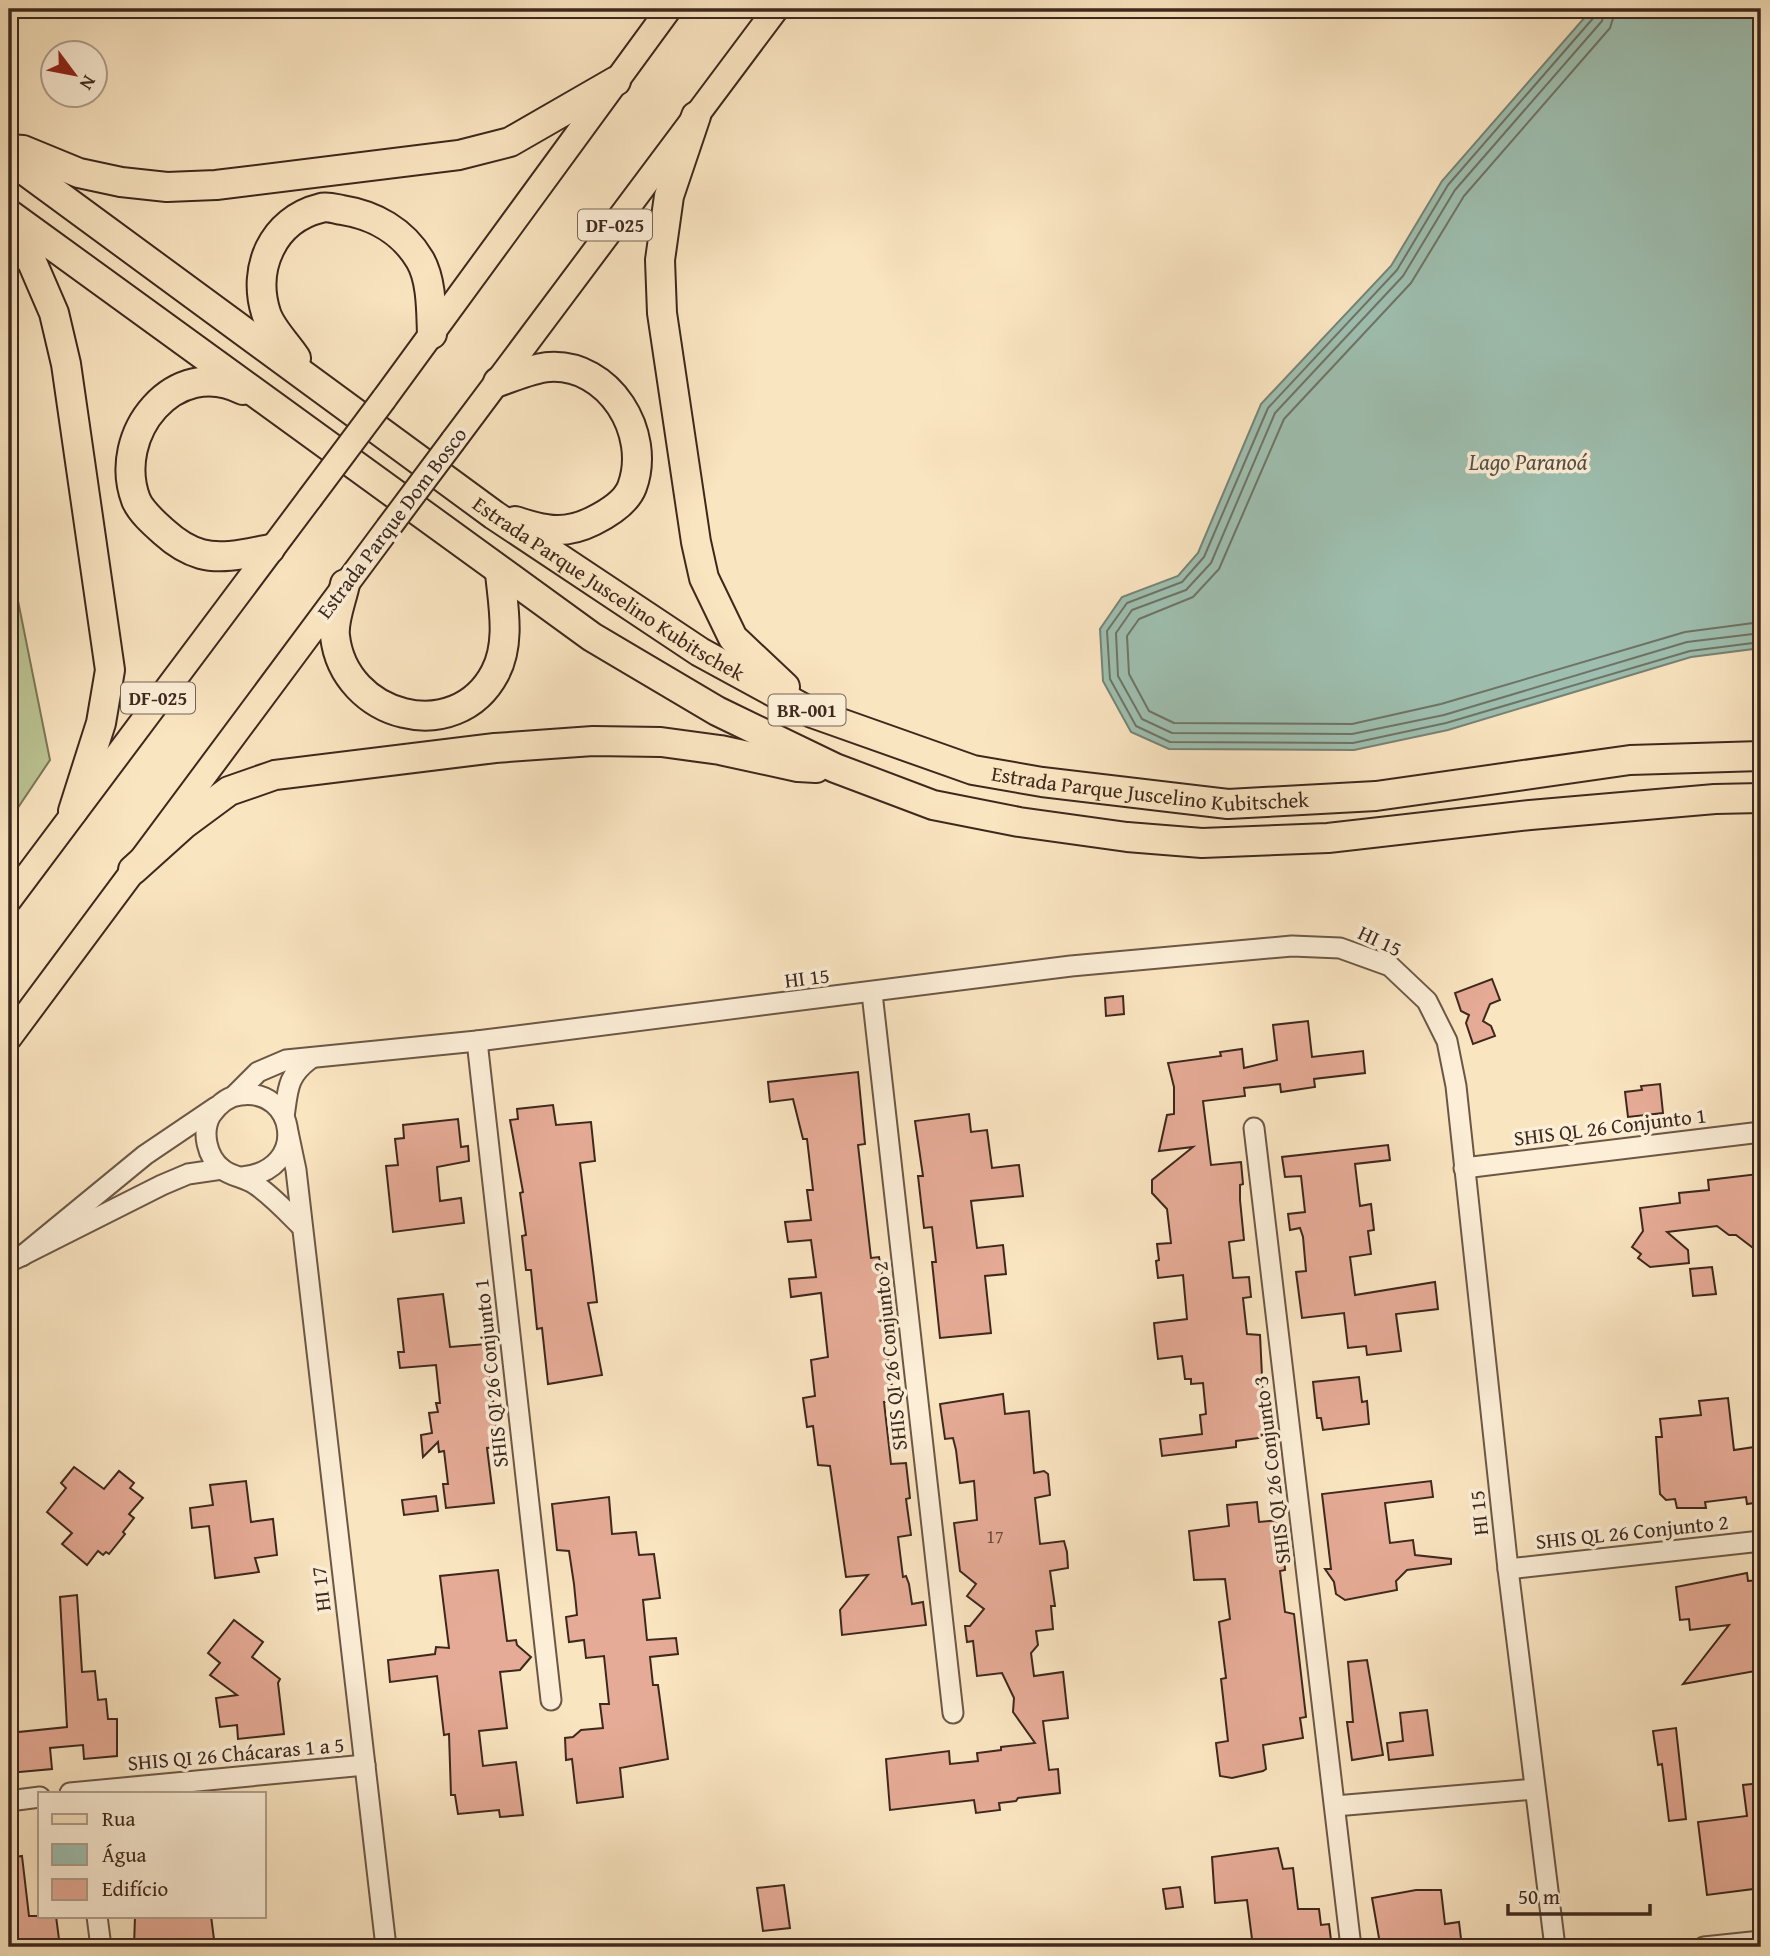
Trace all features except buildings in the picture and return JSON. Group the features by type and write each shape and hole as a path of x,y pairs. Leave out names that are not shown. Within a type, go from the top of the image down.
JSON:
{"highway":[{"path":"9,149 23,150 79,173 121,182 167,187 216,185 459,155 510,142 616,82"},
{"path":"696,116 669,196 660,260 662,313 696,542 704,578 733,638 812,712"},
{"name":"Estrada Parque Juscelino Kubitschek","path":"9,159 310,377 494,515 700,652 812,712 973,770 1042,782 1228,804 1376,796 1630,761 1761,756"},
{"path":"310,377 267,316 261,289 264,258 284,226 322,207 363,213 397,232 421,261 429,293 432,334"},
{"name":"Estrada Parque Juscelino Kubitschek","path":"9,214 500,573 592,637 717,711 835,768 933,805 1019,822 1127,837 1202,843 1328,838 1530,815 1715,799 1761,798"},
{"path":"9,233 32,262 54,313 66,363 110,670 101,723 73,810"},
{"path":"494,515 548,530 578,528 611,512 631,489 636,468 636,439 627,414 608,391 586,373 549,367 498,382"},
{"path":"270,549 226,556 201,554 177,543 136,502 131,471 137,429 160,400 197,382 228,383 272,405"},
{"path":"345,584 334,635 343,664 360,692 389,710 424,716 453,711 478,698 496,672 504,646 500,573"},
{"path":"134,870 183,825 229,792 275,775 312,769 495,748 593,741 661,742 720,750 798,767 835,768"}],"main road":[{"name":"DF-025","path":"9,900 73,810 384,399 669,9"},
{"name":"Estrada Parque Dom Bosco","path":"9,1038 776,9"}],"street":[{"name":"HI 15","path":"234,1096 272,1064 872,993 1071,966 1292,946 1340,947 1390,966 1427,1001 1447,1041 1456,1086 1508,1569 1555,1947"},
{"name":"SHIS QI 26 Conjunto 2","path":"872,993 953,1713"},
{"name":"SHIS QI 26 Conjunto 1","path":"477,1041 551,1700"},
{"path":"242,1177 260,1175 276,1165 286,1150 291,1079 296,1069 310,1059"},
{"path":"15,1259 145,1155 234,1096 249,1094 264,1097 276,1105 286,1124"},
{"path":"217,1107 208,1121 206,1139 210,1156 222,1169 242,1177 269,1195 300,1225"},
{"name":"HI 17","path":"286,1124 296,1170 300,1225 386,1947"},
{"name":"SHIS QI 26 Conjunto 3","path":"1254,1128 1351,1947"},
{"name":"SHIS QL 26 Conjunto 1","path":"1464,1168 1761,1132"},
{"path":"15,1259 170,1181 188,1174 222,1169"},
{"name":"SHIS QL 26 Conjunto 2","path":"1508,1569 1761,1541"},
{"name":"SHIS QI 26 Chácaras 1 a 5","path":"88,1792 365,1765"},
{"path":"1335,1806 1534,1788"},
{"path":"9,1801 38,1797"},
{"path":"97,1918 101,1947"},
{"path":"1704,1947 1761,1941"}],"green space":[{"path":"9,556 50,760 9,821"}],"water":[{"name":"Lago Paranoá","path":"1592,9 1761,9 1761,648 1691,657 1448,730 1354,750 1169,749 1131,732 1103,681 1100,629 1122,597 1178,576 1198,553 1261,404 1391,266 1442,181"}]}
